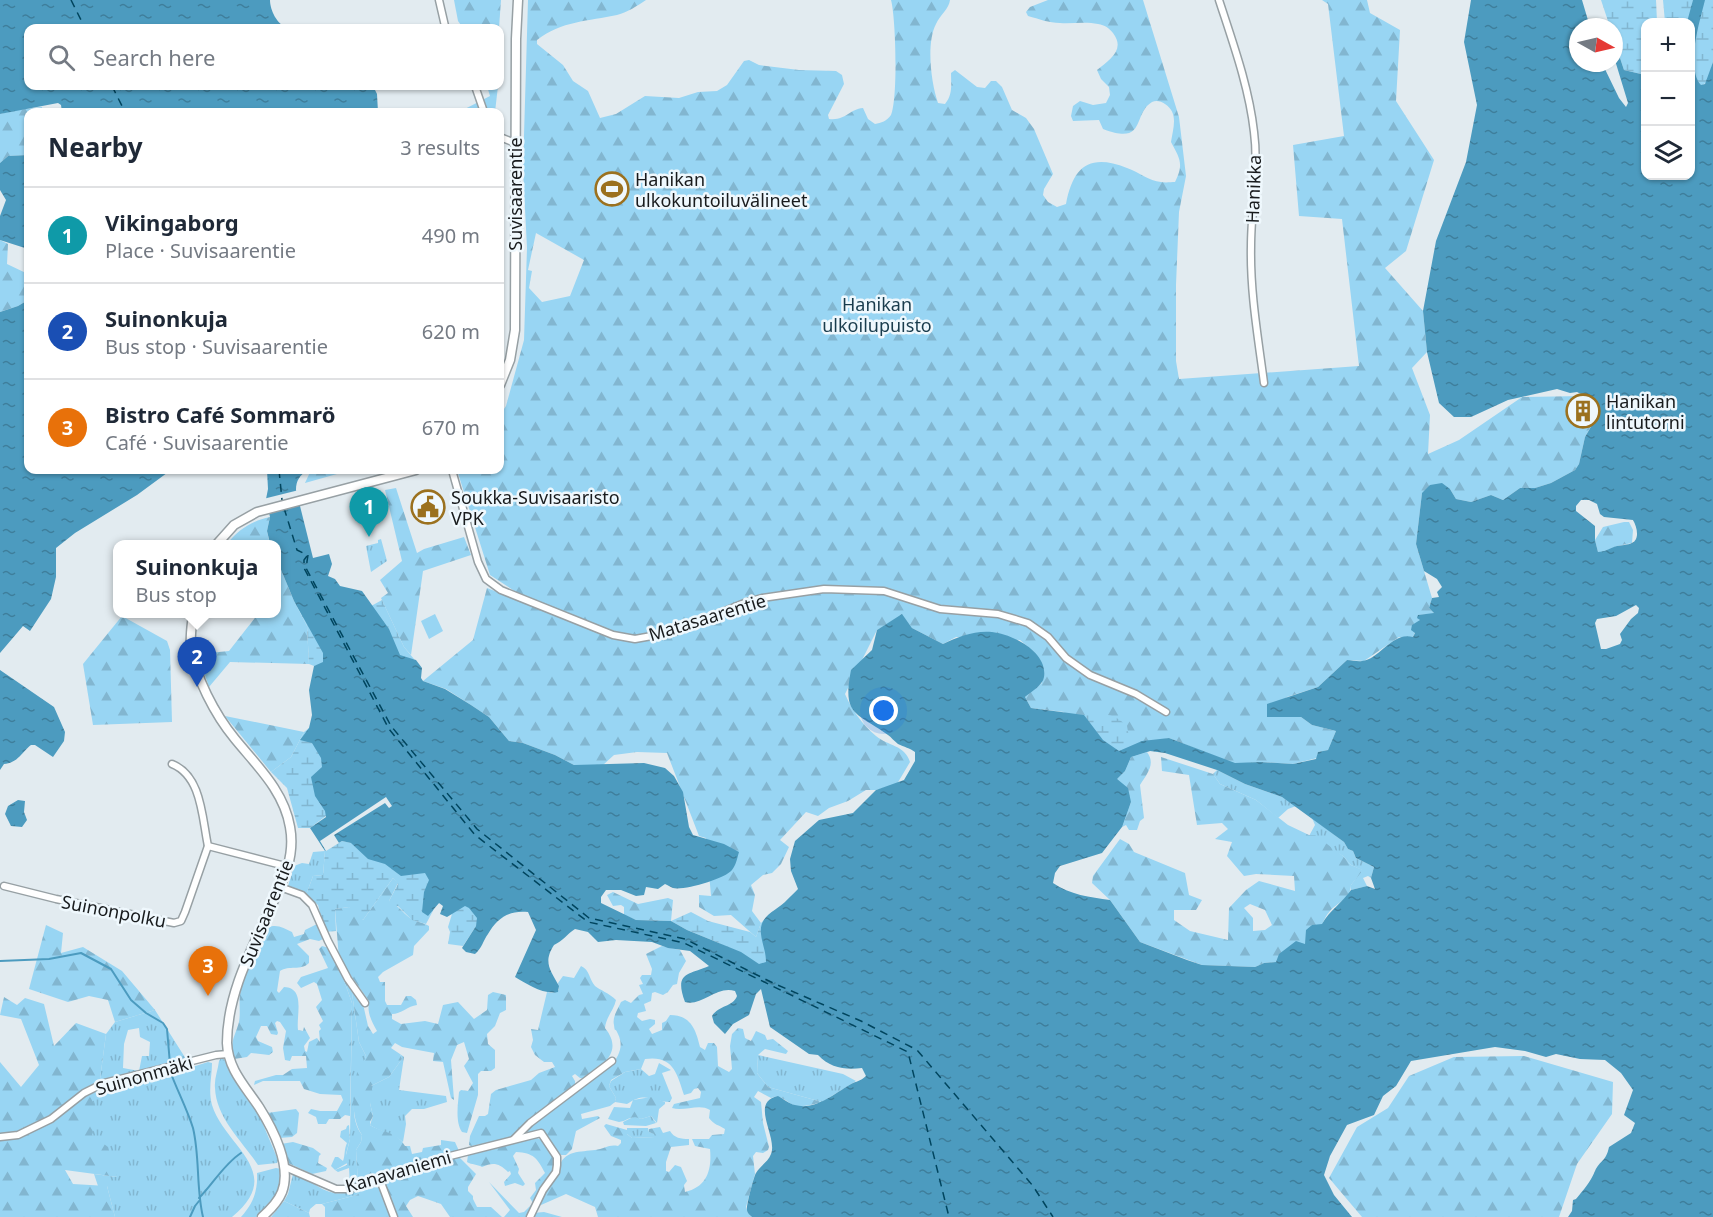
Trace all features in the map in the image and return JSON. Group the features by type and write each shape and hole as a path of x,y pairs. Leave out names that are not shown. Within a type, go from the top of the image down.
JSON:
{"street":[{"path":"439,0 445,24"},
{"name":"Suvisaarentie","path":"504,375 510,360 515,330 518,0"},
{"name":"Hanikka","path":"1219,0 1249,100 1254,134 1252,281 1264,382"},
{"path":"476,90 483,108"},
{"path":"504,138 516,143"},
{"path":"221,540 234,525 257,512 400,474"},
{"name":"Matasaarentie","path":"453,474 478,562 486,579 501,590 613,635 635,639 662,635 762,598 825,589 884,591 940,609 998,614 1028,623 1048,637 1066,658 1090,675 1136,694 1166,712"},
{"name":"Suvisaarentie","path":"193,618 192,652 209,698 225,726 270,782 286,811 292,839 289,867 239,980 229,1023 228,1054 238,1078 269,1125 285,1167"},
{"path":"172,764 180,767 195,785 208,846 289,867"},
{"name":"Suinonpolku","path":"4,886 174,923 181,921 185,912 208,846"},
{"path":"280,887 302,896 312,905 343,970 365,1003"},
{"name":"Suinonmäki","path":"0,1137 18,1135 51,1119 84,1093 104,1083 228,1054"},
{"name":"Kanavaniemi","path":"514,1139 530,1123 612,1061"},
{"name":"Kanavaniemi","path":"285,1167 327,1186 342,1190 380,1180 446,1157 541,1133 556,1157 557,1165 556,1172 543,1190 530,1217"},
{"path":"262,1217 282,1194 285,1167"},
{"path":"380,1180 394,1217"}],"green space":[{"path":"454,0 501,0 499,24 460,24"},
{"name":"Hanikan ulkoilupuisto","path":"528,0 646,0 621,14 565,25 537,40 537,44 563,65 573,81 588,91 600,118 616,114 645,96 679,98 698,92 717,91 727,85 744,61 749,60 759,65 799,70 836,71 842,75 844,84 828,115 829,119 844,117 854,110 863,108 868,119 875,124 888,119 891,115 895,93 896,58 891,0 950,0 936,24 931,42 933,85 938,103 945,104 948,100 951,73 955,70 977,87 985,88 991,81 996,81 1002,87 1012,110 1026,118 1034,129 1053,174 1043,195 1048,202 1057,207 1066,204 1078,172 1093,163 1114,164 1157,181 1175,182 1180,166 1179,157 1171,142 1174,116 1169,108 1157,101 1146,107 1133,131 1126,134 1103,129 1099,120 1073,121 1071,116 1073,106 1080,101 1093,105 1106,103 1110,95 1109,87 1101,79 1097,70 1117,50 1117,39 1105,26 1093,23 1048,22 1028,16 1026,12 1030,7 1048,0 1143,0 1179,117 1186,176 1179,212 1176,285 1176,361 1179,379 1359,366 1342,219 1299,216 1293,145 1344,136 1328,4 1322,0 1367,0 1370,13 1400,30 1396,101 1434,160 1406,251 1385,268 1423,311 1427,352 1412,368 1430,415 1428,454 1459,440 1522,397 1583,396 1590,411 1596,417 1585,437 1579,464 1575,470 1551,483 1535,488 1520,488 1503,500 1491,495 1471,502 1456,499 1450,489 1422,493 1416,544 1432,598 1429,608 1435,614 1418,615 1420,620 1413,637 1399,637 1364,661 1347,660 1318,687 1287,697 1267,717 1301,717 1312,725 1336,731 1328,750 1318,752 1317,758 1293,764 1260,762 1235,764 1169,738 1119,751 1064,712 1031,708 1025,697 1042,683 1042,664 1034,652 1020,640 956,637 943,644 912,628 902,615 877,630 845,694 866,727 876,736 904,752 910,762 897,784 876,790 866,790 818,816 806,812 780,840 789,847 781,864 772,873 763,875 751,885 755,895 752,911 761,923 756,937 731,915 714,916 699,907 699,895 711,896 706,838 699,836 667,753 637,752 614,755 603,765 574,765 523,743 509,741 489,717 446,689 423,681 473,640 487,588 515,599 519,594 490,575 458,474 504,474 504,409 524,340 527,248 523,169","holes":["536,233 584,260 570,296 542,302 529,288 532,271 528,270"]},
{"path":"1601,0 1656,0 1657,18 1641,18 1641,74 1624,70 1623,67 1623,18 1607,18"},
{"path":"1663,0 1693,0 1692,18 1665,18"},
{"path":"1701,0 1713,0 1713,62 1707,82 1701,86 1695,76 1695,39"},
{"path":"488,90 498,90 495,108 467,108 490,96"},
{"path":"24,109 24,155 8,156 0,163 0,114"},
{"path":"0,240 8,244 7,264 24,272 24,302 0,312"},
{"path":"309,474 337,474 305,483"},
{"path":"396,488 417,553 464,537 471,555 423,571 411,655 404,647 381,598 388,593 380,580 402,561 385,490"},
{"path":"270,517 267,531 269,540 231,540 236,534 257,521"},
{"path":"1629,522 1633,530 1632,543 1598,552 1595,540 1603,527"},
{"path":"381,539 387,561 371,572 366,546 378,543"},
{"path":"281,570 307,626 309,664 230,662 209,687 198,654 229,651 255,618 281,618"},
{"path":"382,600 404,647 414,659 390,674 344,621"},
{"path":"294,601 342,658 314,666 309,664 307,626"},
{"path":"435,614 443,631 429,639 421,621"},
{"path":"120,618 126,618 167,641 170,650 172,722 93,725 83,664"},
{"path":"1064,712 1107,715 1116,718 1127,726 1129,737 1137,743 1142,741 1150,751 1131,757 1125,771 1117,779 1127,791 1130,801 1122,827 1114,820"},
{"path":"225,716 304,732 291,757 271,772"},
{"path":"309,728 351,797 310,828 298,828 287,788 271,772 291,757 304,732"},
{"path":"1147,752 1151,765 1140,785 1144,818 1140,821 1137,830 1129,830 1126,825 1122,827 1131,802 1117,779 1125,771 1131,757"},
{"path":"1161,757 1213,774 1220,784 1256,800 1288,825 1309,835 1315,835 1351,865 1363,870 1351,885 1349,893 1329,913 1322,925 1312,925 1305,944 1276,962 1264,963 1255,967 1202,965 1140,942 1110,900 1092,883 1093,876 1120,839 1129,844 1134,852 1185,873 1189,895 1202,900 1196,910 1174,910 1174,920 1190,931 1228,940 1229,908 1246,890 1259,881 1295,891 1294,876 1256,874 1244,876 1227,856 1232,842 1215,839 1228,829 1222,823 1197,825 1189,775 1162,771","holes":["1250,904 1265,910 1272,925 1265,930 1253,931 1253,918 1244,908"]},
{"path":"1217,770 1245,784 1282,797 1296,806 1288,809 1278,818 1256,800 1220,784 1213,774"},
{"path":"1312,818 1344,842 1356,858 1374,867 1371,878 1368,876 1363,878 1367,886 1351,890 1351,885 1362,870 1309,836 1315,825"},
{"path":"342,841 421,857 439,903 426,924 412,920 398,906 390,906 389,901 398,884 393,878 363,920 352,914 349,907 335,909 336,931 325,932 318,905 306,895 313,876 323,875 325,851"},
{"path":"325,851 323,875 313,876 306,895 288,886 294,866 302,863 309,864 313,852"},
{"path":"500,871 476,926 463,946 448,944 450,932 448,927 452,914 450,915"},
{"path":"393,878 398,883 389,901 412,919 429,926 429,930 414,946 413,955 378,977 380,982 385,982 387,1005 401,1005 406,996 411,996 416,1000 417,1005 392,1014 392,1019 401,1024 425,1021 438,1024 443,1005 458,1002 474,1019 487,1010 488,995 493,992 506,995 506,1010 500,1013 495,1026 487,1034 488,1044 495,1050 495,1068 491,1071 481,1071 478,1074 478,1095 467,1133 462,1132 458,1123 459,1092 468,1091 473,1083 464,1066 469,1059 464,1042 457,1045 451,1060 454,1100 451,1098 443,1062 433,1061 434,1053 402,1047 395,1043 391,1048 400,1054 402,1059 389,1077 371,1086 374,1097 370,1103 373,1116 370,1125 394,1135 405,1146 410,1146 412,1154 422,1152 423,1148 441,1145 441,1140 455,1142 459,1151 358,1184 356,1150 362,1135 354,1113 353,1096 357,1073 366,1056 359,1042 351,986 363,1004 368,1026 373,1034 377,1031 370,1016 369,1001 339,959 335,909 349,907 363,920"},
{"path":"613,892 638,904 668,898 673,900 671,921 636,920 624,915 624,907 613,906 607,895"},
{"path":"691,912 708,921 750,932 756,937 761,923 768,916 771,971 671,921"},
{"path":"319,923 325,938 319,941 310,939 297,944 309,956 309,963 302,967 280,971 277,991 279,993 284,987 291,989 298,997 298,1030 303,1031 304,1027 310,1038 304,1046 307,1052 309,1042 317,1038 320,1042 319,1025 323,1021 316,1007 322,1000 317,984 314,982 301,988 297,983 301,977 328,968 319,949 322,946 329,948 341,972 352,1003 350,1116 329,1119 326,1124 318,1124 316,1117 308,1113 311,1109 337,1111 343,1100 341,1095 320,1094 304,1089 300,1081 263,1081 254,1085 255,1081 283,1075 292,1069 307,1068 306,1056 292,1056 290,1061 285,1060 283,1048 286,1031 280,1022 275,1023 277,1035 271,1034 267,1026 261,1026 256,1037 258,1041 272,1047 273,1052 269,1055 251,1053 247,1057 234,1059 232,1048 239,1022 243,981 267,928 280,927 292,932 294,937 304,934 305,930"},
{"path":"46,925 63,933 61,953 83,947 122,971 155,1010 115,1022 108,1000 89,996 68,1002 29,989"},
{"path":"662,946 680,950 686,961 679,973 677,984 663,995 652,993 651,1001 644,1004 646,1011 638,1013 637,1017 642,1021 655,1020 655,1024 649,1029 652,1034 662,1030 662,1023 670,1015 683,1018 694,1029 700,1047 705,1050 708,1043 714,1043 717,1047 718,1066 729,1072 732,1069 730,1046 732,1034 738,1028 743,1029 745,1038 751,1041 756,1031 765,1035 767,1040 773,1039 788,1051 786,1054 765,1049 758,1055 757,1073 768,1087 822,1102 797,1106 778,1097 771,1098 758,1091 754,1097 761,1102 769,1147 763,1153 756,1152 753,1156 755,1174 746,1207 752,1217 598,1217 595,1207 566,1194 541,1205 538,1203 533,1213 544,1212 562,1217 504,1217 510,1210 489,1182 519,1213 524,1212 533,1203 530,1198 536,1190 535,1183 545,1173 531,1155 516,1152 513,1156 519,1169 518,1173 525,1184 523,1186 515,1183 505,1186 504,1182 511,1174 510,1171 496,1164 482,1167 469,1163 467,1162 468,1155 537,1138 544,1141 559,1168 564,1158 573,1153 618,1146 621,1140 611,1136 604,1126 606,1124 627,1130 627,1134 632,1138 655,1137 649,1129 660,1127 663,1133 670,1131 678,1138 689,1139 689,1145 671,1147 666,1162 666,1171 669,1172 675,1165 681,1167 687,1181 684,1185 685,1192 698,1186 707,1176 710,1149 695,1146 692,1139 709,1139 712,1135 724,1134 725,1129 709,1118 710,1110 706,1108 672,1108 674,1104 700,1098 701,1092 698,1088 684,1095 672,1067 654,1058 645,1059 641,1069 625,1072 611,1080 609,1086 616,1098 615,1102 610,1106 581,1114 582,1119 598,1116 600,1118 576,1131 572,1149 566,1155 561,1155 541,1130 522,1136 534,1122 614,1062 621,1047 620,1038 614,1028 616,1013 621,1002 625,1000 631,1003 643,994 639,985 643,984 640,978 642,975 651,975 652,969 646,954"},
{"path":"581,966 586,970 595,986 616,1000 605,1028 612,1044 609,1057 585,1079 575,1074 572,1076 575,1086 513,1138 469,1145 470,1136 479,1116 488,1114 491,1094 496,1090 531,1080 539,1073 555,1067 552,1062 544,1062 535,1055 531,1047 533,1040 531,1029 538,1030 547,992 552,993 559,990 558,983 563,976 574,978"},
{"path":"341,972 351,986 359,1042 366,1056 357,1085 354,1106 354,1116 362,1135 356,1150 358,1184 350,1186 349,1168 338,1172 335,1170 347,1165 346,1155 350,1139 352,1003"},
{"path":"4,997 17,1005 25,998 44,1004 54,1046 76,1023 106,1034 100,1079 86,1089 99,1113 92,1135 108,1147 117,1177 65,1170 73,1184 107,1186 115,1217 0,1217 0,1062 21,1087 39,1065 21,1019 0,1015"},
{"path":"155,1010 186,1059 139,1071 138,1081 167,1075 208,1062 212,1063 210,1089 212,1105 219,1120 248,1160 253,1173 254,1186 247,1201 232,1217 115,1217 107,1186 98,1186 94,1174 117,1177 92,1135 86,1089 100,1079 106,1034 115,1022","holes":["139,1028 140,1037 150,1042 149,1056 142,1056 139,1071 123,1068 124,1044 128,1030"]},
{"path":"400,1054 404,1057 399,1090 446,1096 447,1102 424,1109 412,1109 405,1116 403,1142 370,1125 373,1116 370,1103 371,1086 389,1077 402,1059"},
{"path":"758,1055 843,1074 856,1081 822,1102 768,1087 757,1073"},
{"path":"1524,1056 1613,1082 1612,1114 1577,1164 1559,1217 1362,1217 1329,1178 1357,1127 1388,1108 1409,1076 1454,1057"},
{"path":"221,1058 225,1060 232,1075 260,1117 278,1160 277,1163 258,1165 225,1119 215,1088"},
{"path":"659,1063 671,1070 662,1073 672,1098 670,1102 644,1097 627,1104 615,1102 616,1098 609,1086 611,1081 625,1072 641,1069 649,1076 655,1074"},
{"path":"651,1097 665,1102 659,1109 657,1123 651,1116 641,1119 632,1117 619,1122 608,1119 614,1107 630,1108 633,1100"},
{"path":"296,1109 299,1113 297,1133 292,1137 279,1138 267,1113"},
{"path":"635,1116 641,1119 651,1116 656,1123 646,1126 624,1125 623,1122"},
{"path":"349,1125 350,1139 346,1154 349,1162 335,1170 331,1166 335,1157 343,1161 347,1143 340,1137 341,1131"},
{"path":"627,1128 648,1128 649,1132 655,1134 656,1137 632,1138 627,1134"},
{"path":"293,1142 313,1148 321,1154 318,1163 327,1168 326,1171 312,1174 288,1163 281,1144"},
{"path":"459,1157 476,1174 468,1191 473,1196 477,1207 491,1207 502,1217 450,1217 441,1204 418,1196 410,1200 406,1206 413,1217 398,1217 385,1180"},
{"path":"276,1168 281,1169 281,1177 277,1190 267,1207 256,1217 241,1217 254,1197 257,1173"},
{"path":"293,1174 331,1192 348,1193 360,1190 357,1195 316,1204 309,1213 284,1201"},
{"path":"379,1188 390,1217 325,1217 325,1207 322,1204 357,1195 360,1190"},
{"path":"284,1201 309,1213 310,1217 271,1217"}],"water":[{"path":"0,0 270,0 275,17 281,24 24,24 24,90 375,90 378,108 61,108 58,103 0,114"},
{"path":"1471,0 1582,0 1587,18 1569,18 1569,72 1606,72 1626,107 1628,103 1619,72 1623,72 1623,67 1624,70 1641,74 1641,180 1695,180 1695,72 1701,85 1705,84 1713,62 1713,1217 1568,1217 1572,1211 1573,1200 1589,1182 1606,1156 1609,1147 1631,1133 1635,1123 1624,1115 1633,1090 1621,1073 1605,1060 1580,1059 1556,1054 1546,1057 1525,1051 1495,1047 1411,1061 1396,1086 1383,1096 1374,1115 1347,1125 1330,1156 1324,1175 1334,1195 1352,1217 752,1217 747,1210 752,1185 756,1173 770,1157 772,1147 766,1121 766,1105 778,1096 795,1105 818,1103 866,1076 862,1068 850,1069 833,1065 818,1055 809,1054 770,1027 761,989 756,994 749,1015 733,1024 725,1034 714,1023 712,1016 735,1000 737,996 735,991 722,991 697,1002 685,1002 682,980 689,973 709,966 690,951 668,948 652,942 616,940 598,942 588,932 575,929 554,945 549,956 549,966 559,986 558,992 552,993 535,988 515,977 536,930 528,912 515,912 504,916 492,928 475,954 466,952 462,948 476,926 477,918 465,906 447,917 440,914 443,906 439,903 428,916 422,912 424,892 429,880 425,873 401,876 385,864 368,859 351,843 342,841 325,851 310,828 326,817 325,811 315,796 311,777 322,767 321,758 312,743 300,740 309,728 312,715 309,690 314,666 323,662 323,653 294,601 281,570 281,540 269,540 267,531 270,517 266,499 267,474 303,474 299,478 296,490 313,558 329,554 332,564 328,576 335,579 340,586 362,591 389,629 400,655 416,660 422,668 423,681 445,689 489,717 509,741 523,743 574,765 644,763 665,768 674,776 683,792 689,827 693,835 724,844 739,852 733,868 721,877 694,886 673,888 665,884 658,889 646,887 644,895 636,896 621,890 606,890 601,897 601,903 636,920 671,921 741,952 759,964 766,962 761,934 762,923 798,889 791,871 790,859 795,841 819,820 853,813 876,790 904,780 915,761 915,752 898,744 854,711 848,696 851,670 872,650 877,630 902,614 912,628 943,644 967,635 986,632 1009,636 1027,646 1035,652 1044,668 1041,683 1025,697 1031,708 1084,715 1103,740 1119,751 1142,741 1169,738 1235,763 1293,764 1316,759 1318,752 1328,750 1336,731 1312,725 1301,717 1267,717 1267,704 1318,687 1347,660 1368,659 1392,641 1406,636 1413,637 1415,633 1411,630 1412,625 1420,620 1417,618 1418,615 1434,613 1429,608 1432,598 1439,597 1437,592 1442,587 1437,579 1424,571 1416,544 1422,493 1430,485 1442,483 1450,489 1456,499 1471,502 1491,495 1503,500 1520,488 1535,488 1551,483 1575,470 1579,464 1585,437 1596,418 1585,405 1583,395 1557,389 1508,400 1471,417 1454,417 1439,403 1427,352 1423,311 1436,241 1466,162 1477,105 1464,42","holes":["1581,500 1589,500 1597,504 1600,514 1604,517 1633,520 1637,533 1635,541 1598,552 1595,526 1576,511 1576,506","1636,605 1639,608 1638,613 1620,634 1622,640 1620,644 1601,649 1595,623 1597,619 1616,616","1150,751 1165,753 1217,770 1245,784 1282,797 1344,842 1356,858 1374,867 1371,878 1375,889 1367,886 1351,890 1322,924 1312,925 1306,930 1305,944 1296,941 1279,954 1276,962 1264,963 1255,967 1202,965 1140,942 1110,900 1073,893 1053,883 1055,873 1060,866 1102,853 1122,827 1131,802 1128,788 1117,779 1125,771 1131,757"]},
{"path":"1693,0 1705,0 1695,44 1695,18 1688,18"},
{"path":"24,155 24,248 0,240 0,216 6,200 0,190 0,163 8,156"},
{"path":"24,302 24,474 166,474 56,548 56,577 51,599 30,631 23,626 0,653 0,312"},
{"path":"0,670 54,707 65,732 64,741 53,757 35,745 31,745 16,759 4,764 0,770"},
{"path":"18,800 25,801 24,812 27,820 22,827 11,826 5,814 8,806"}],"pier":[{"path":"299,490 302,504 266,514 263,499"},
{"path":"386,797 392,806 389,808 385,803 334,835 339,843 326,851 320,841"}],"waterway":[{"path":"0,961 49,959 81,953 111,969 131,1000 146,1013 163,1023 167,1029 170,1064"},
{"path":"170,1071 193,1128 203,1217"},
{"path":"199,1198 224,1168 241,1153"},
{"path":"190,1217 199,1201"}],"ferry route":[{"path":"71,0 83,24"},
{"path":"114,90 123,108"},
{"path":"279,474 282,500"},
{"path":"284,508 297,550 307,555"},
{"path":"308,555 306,568 391,726 477,829 589,918 685,939 773,983 861,1021 917,1050 1033,1186 1053,1217"},
{"path":"307,556 304,560 304,568 389,729 475,835 588,922 684,943 908,1052 949,1217"}],"place":[{"name":"Hanikan ulkokuntoiluvälineet","path":"612,189"},
{"name":"Hanikan lintutorni","path":"1583,411"},
{"name":"Soukka-Suvisaaristo VPK","path":"428,507"},
{"name":"Vikingaborg","path":"369,537"},
{"name":"Suinonkuja","path":"197,687"},
{"name":"Bistro Café Sommarö","path":"208,996"}]}
